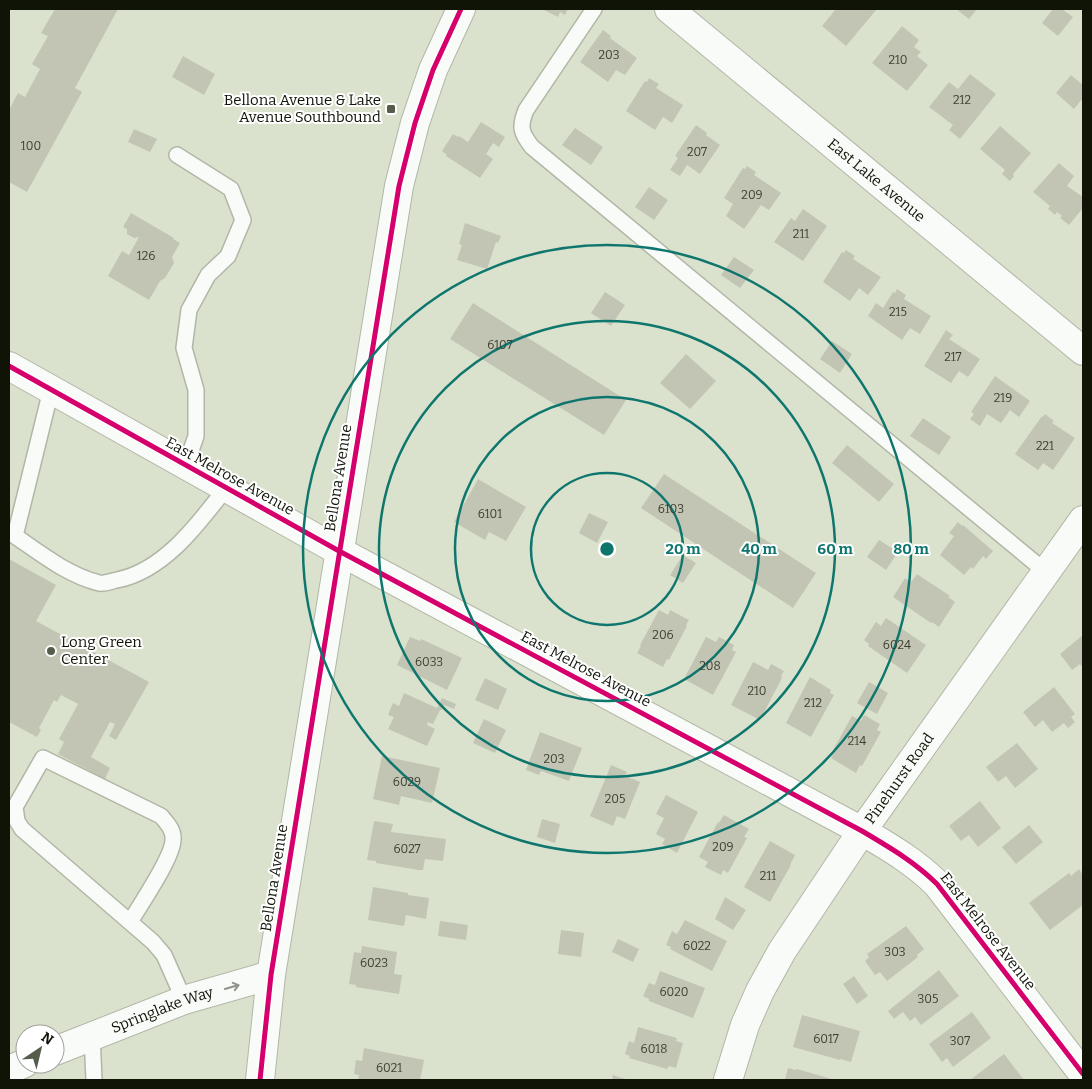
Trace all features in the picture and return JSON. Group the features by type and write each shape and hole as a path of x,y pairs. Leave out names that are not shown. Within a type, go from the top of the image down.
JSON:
{"street":[{"name":"Bellona Avenue","path":"260,1080 271,975 399,186 415,123 433,70 461,9"},
{"name":"East Lake Avenue","path":"669,9 1083,351"},
{"name":"East Melrose Avenue","path":"9,366 339,550 902,854 921,868 937,884 1081,1066"},
{"name":"Pinehurst Road","path":"728,1080 745,1025 760,991 782,951 862,831 1083,520"},
{"name":"Springlake Way","path":"65,1047 184,1000 271,975"}],"lane":[{"path":"594,9 526,110 521,123 524,136 532,147 1046,572"},
{"path":"177,154 232,189 243,220 228,256 208,275 188,310 184,348 196,390 196,436 186,465"},
{"path":"51,390 12,535 69,571 101,584 131,578 166,556 199,524 226,488"},
{"path":"130,922 170,852 174,838 170,826 161,816 43,758 15,807 17,821 22,830 153,942 164,955 184,1000"},
{"path":"92,1035 94,1080"}],"building":[{"path":"55,9 118,9 75,88 82,92 27,192 9,182 9,110 18,93 25,97 40,69 32,64 48,36 41,33"},
{"path":"542,9 568,9 565,15 560,12 558,17"},
{"path":"836,9 877,9 846,46 822,26"},
{"path":"956,9 977,9 969,19"},
{"path":"1053,9 1062,9 1073,17 1058,36 1042,23"},
{"path":"902,26 919,40 914,47 921,52 917,56 928,65 907,91 872,63"},
{"path":"603,30 611,36 610,38 637,58 625,75 616,70 608,82 580,62"},
{"path":"183,56 215,74 204,95 172,77"},
{"path":"970,74 996,94 960,139 949,130 953,125 929,107 949,82 958,89"},
{"path":"1071,75 1083,85 1083,98 1074,109 1056,93"},
{"path":"649,78 659,84 656,88 683,105 672,123 663,117 655,130 626,111 645,81 647,82"},
{"path":"481,122 505,137 499,147 493,143 486,154 493,159 480,178 446,156 442,151 453,134 468,142"},
{"path":"696,125 720,145 700,174 687,165 680,176 670,170 678,158 675,156"},
{"path":"1000,126 1031,153 1013,174 1014,176 1010,181 1002,174 1005,170 980,149"},
{"path":"575,128 603,147 591,165 562,145"},
{"path":"134,129 157,139 150,152 128,142"},
{"path":"1059,163 1074,176 1067,186 1083,197 1083,208 1069,225 1060,218 1062,216 1057,212 1055,215 1048,209 1050,206 1033,192"},
{"path":"747,166 756,172 754,175 781,193 769,210 761,205 744,229 726,216 733,204 724,198 743,168 745,169"},
{"path":"649,187 668,200 654,220 635,207"},
{"path":"803,209 827,226 803,261 774,242 791,218 795,221"},
{"path":"131,213 180,243 172,257 174,263 165,278 160,281 149,300 108,276 122,251 129,255 139,237 134,238 127,234 127,229 123,227"},
{"path":"465,223 501,236 498,243 496,242 487,269 457,260 462,245 459,244"},
{"path":"846,250 855,256 853,259 881,277 868,295 859,288 850,301 823,282 842,252 844,253"},
{"path":"734,257 754,270 740,288 721,275"},
{"path":"897,289 906,295 904,299 931,316 920,334 910,328 902,340 868,316 876,303 883,308"},
{"path":"605,292 625,305 611,326 591,313"},
{"path":"473,303 626,400 604,435 450,339"},
{"path":"946,330 953,335 949,339 980,359 968,377 959,371 951,383 924,366"},
{"path":"832,341 852,354 840,373 820,359"},
{"path":"686,354 716,381 690,409 660,383"},
{"path":"995,376 1030,401 1019,417 1010,410 1001,423 987,414 980,426 970,419 974,414 971,412"},
{"path":"1045,414 1054,421 1052,423 1075,438 1053,470 1043,463 1038,470 1015,454"},
{"path":"923,418 951,437 939,455 910,436"},
{"path":"847,445 894,484 879,502 832,463"},
{"path":"664,474 816,573 793,608 641,508"},
{"path":"478,479 526,507 506,541 489,532 485,540 454,522"},
{"path":"589,513 608,522 597,543 579,533"},
{"path":"958,522 993,551 986,559 983,556 973,569 971,567 964,575 940,555 954,536 949,533"},
{"path":"879,540 898,552 886,570 867,557"},
{"path":"683,555 696,563 683,583 670,575"},
{"name":"Long Green Center","path":"9,559 56,585 36,621 149,682 116,740 109,736 115,724 110,722 91,757 110,768 105,779 58,754 64,742 59,739 78,704 61,695 57,702 54,700 39,728 41,730 37,737 9,722"},
{"path":"917,574 950,596 948,597 955,602 939,627 893,597 905,578 911,582"},
{"path":"659,610 668,615 670,610 689,620 669,660 667,659 663,667 637,653"},
{"path":"886,618 926,645 907,673 868,646 869,644 864,640 876,622 881,626"},
{"path":"1083,635 1083,668 1080,664 1072,670 1060,654"},
{"path":"410,637 420,641 421,639 462,658 447,690 397,665"},
{"path":"706,637 716,642 719,637 734,645 732,650 736,652 713,695 684,679"},
{"path":"753,662 768,670 771,664 784,671 760,720 731,705"},
{"path":"810,677 831,690 830,693 834,695 811,737 786,723"},
{"path":"485,678 507,689 498,710 475,700"},
{"path":"869,682 888,693 877,714 857,703"},
{"path":"1054,687 1075,714 1071,717 1075,722 1068,728 1064,723 1052,732 1043,720 1035,727 1023,712"},
{"path":"404,693 437,708 442,698 456,704 454,709 444,705 433,724 428,722 427,725 435,729 427,746 388,729 394,717 388,715 393,703 399,706"},
{"path":"864,715 880,724 877,730 881,732 856,773 831,758 835,751 833,750 852,716 861,721"},
{"path":"484,719 506,730 495,753 473,743"},
{"path":"540,732 582,748 569,781 541,771 539,775 526,770"},
{"path":"1017,743 1038,769 1015,788 1006,776 998,782 986,767"},
{"path":"382,756 440,768 432,803 401,796 399,805 373,799"},
{"path":"611,765 627,772 625,776 640,782 625,819 617,816 613,826 590,816"},
{"path":"666,795 698,812 677,853 662,844 665,839 656,834 664,818 656,814"},
{"path":"980,801 1001,828 978,847 969,835 961,841 949,826"},
{"path":"724,815 749,829 744,837 747,838 728,873 723,870 721,875 705,867 708,862 699,857 718,822"},
{"path":"542,819 560,824 555,843 537,837"},
{"path":"374,821 393,824 391,832 446,839 443,861 425,859 423,870 419,870 367,860"},
{"path":"1029,825 1043,842 1016,864 1002,847"},
{"path":"770,841 795,855 770,902 744,887"},
{"path":"1079,869 1083,875 1083,905 1050,930 1029,903 1069,873 1071,876"},
{"path":"373,887 429,898 426,919 406,915 404,926 368,920"},
{"path":"725,897 746,910 733,930 715,919"},
{"path":"685,920 727,941 712,971 670,949 671,947 666,945 672,931 677,934"},
{"path":"440,921 468,925 466,940 438,936"},
{"path":"906,926 924,949 917,955 918,957 887,981 880,972 875,975 865,961 869,957 867,954"},
{"path":"561,930 584,933 581,957 558,954"},
{"path":"618,939 639,949 633,962 612,952"},
{"path":"362,946 397,952 394,974 402,975 399,994 356,987 356,985 349,984 354,952 361,953"},
{"path":"939,970 959,996 921,1025 915,1017 910,1021 903,1012 894,1019 888,1011"},
{"path":"660,971 705,988 693,1018 649,1001 649,999 643,996 649,983 655,985"},
{"path":"854,976 868,996 857,1004 843,984"},
{"path":"972,1012 991,1038 953,1067 947,1058 942,1062 929,1044"},
{"path":"802,1015 860,1031 851,1062 793,1047"},
{"path":"638,1027 677,1038 676,1041 683,1043 676,1068 669,1066 667,1069 629,1058 630,1056 625,1054 629,1041 634,1043"},
{"path":"364,1048 424,1060 420,1080 358,1080 359,1075 354,1074 356,1060 362,1061"},
{"path":"1004,1054 1024,1080 970,1080"},
{"path":"788,1068 797,1069 835,1080 785,1080"},
{"path":"613,1075 628,1080 612,1080"}],"cycle path":[{"path":"260,1080 271,975 399,186 415,123 433,70 461,9"},
{"path":"9,366 339,551 862,831 901,855 937,884 1083,1074"}],"place":[{"name":"Bellona Avenue & Lake Avenue Southbound","path":"391,109"},
{"name":"Long Green Center","path":"51,651"}]}
